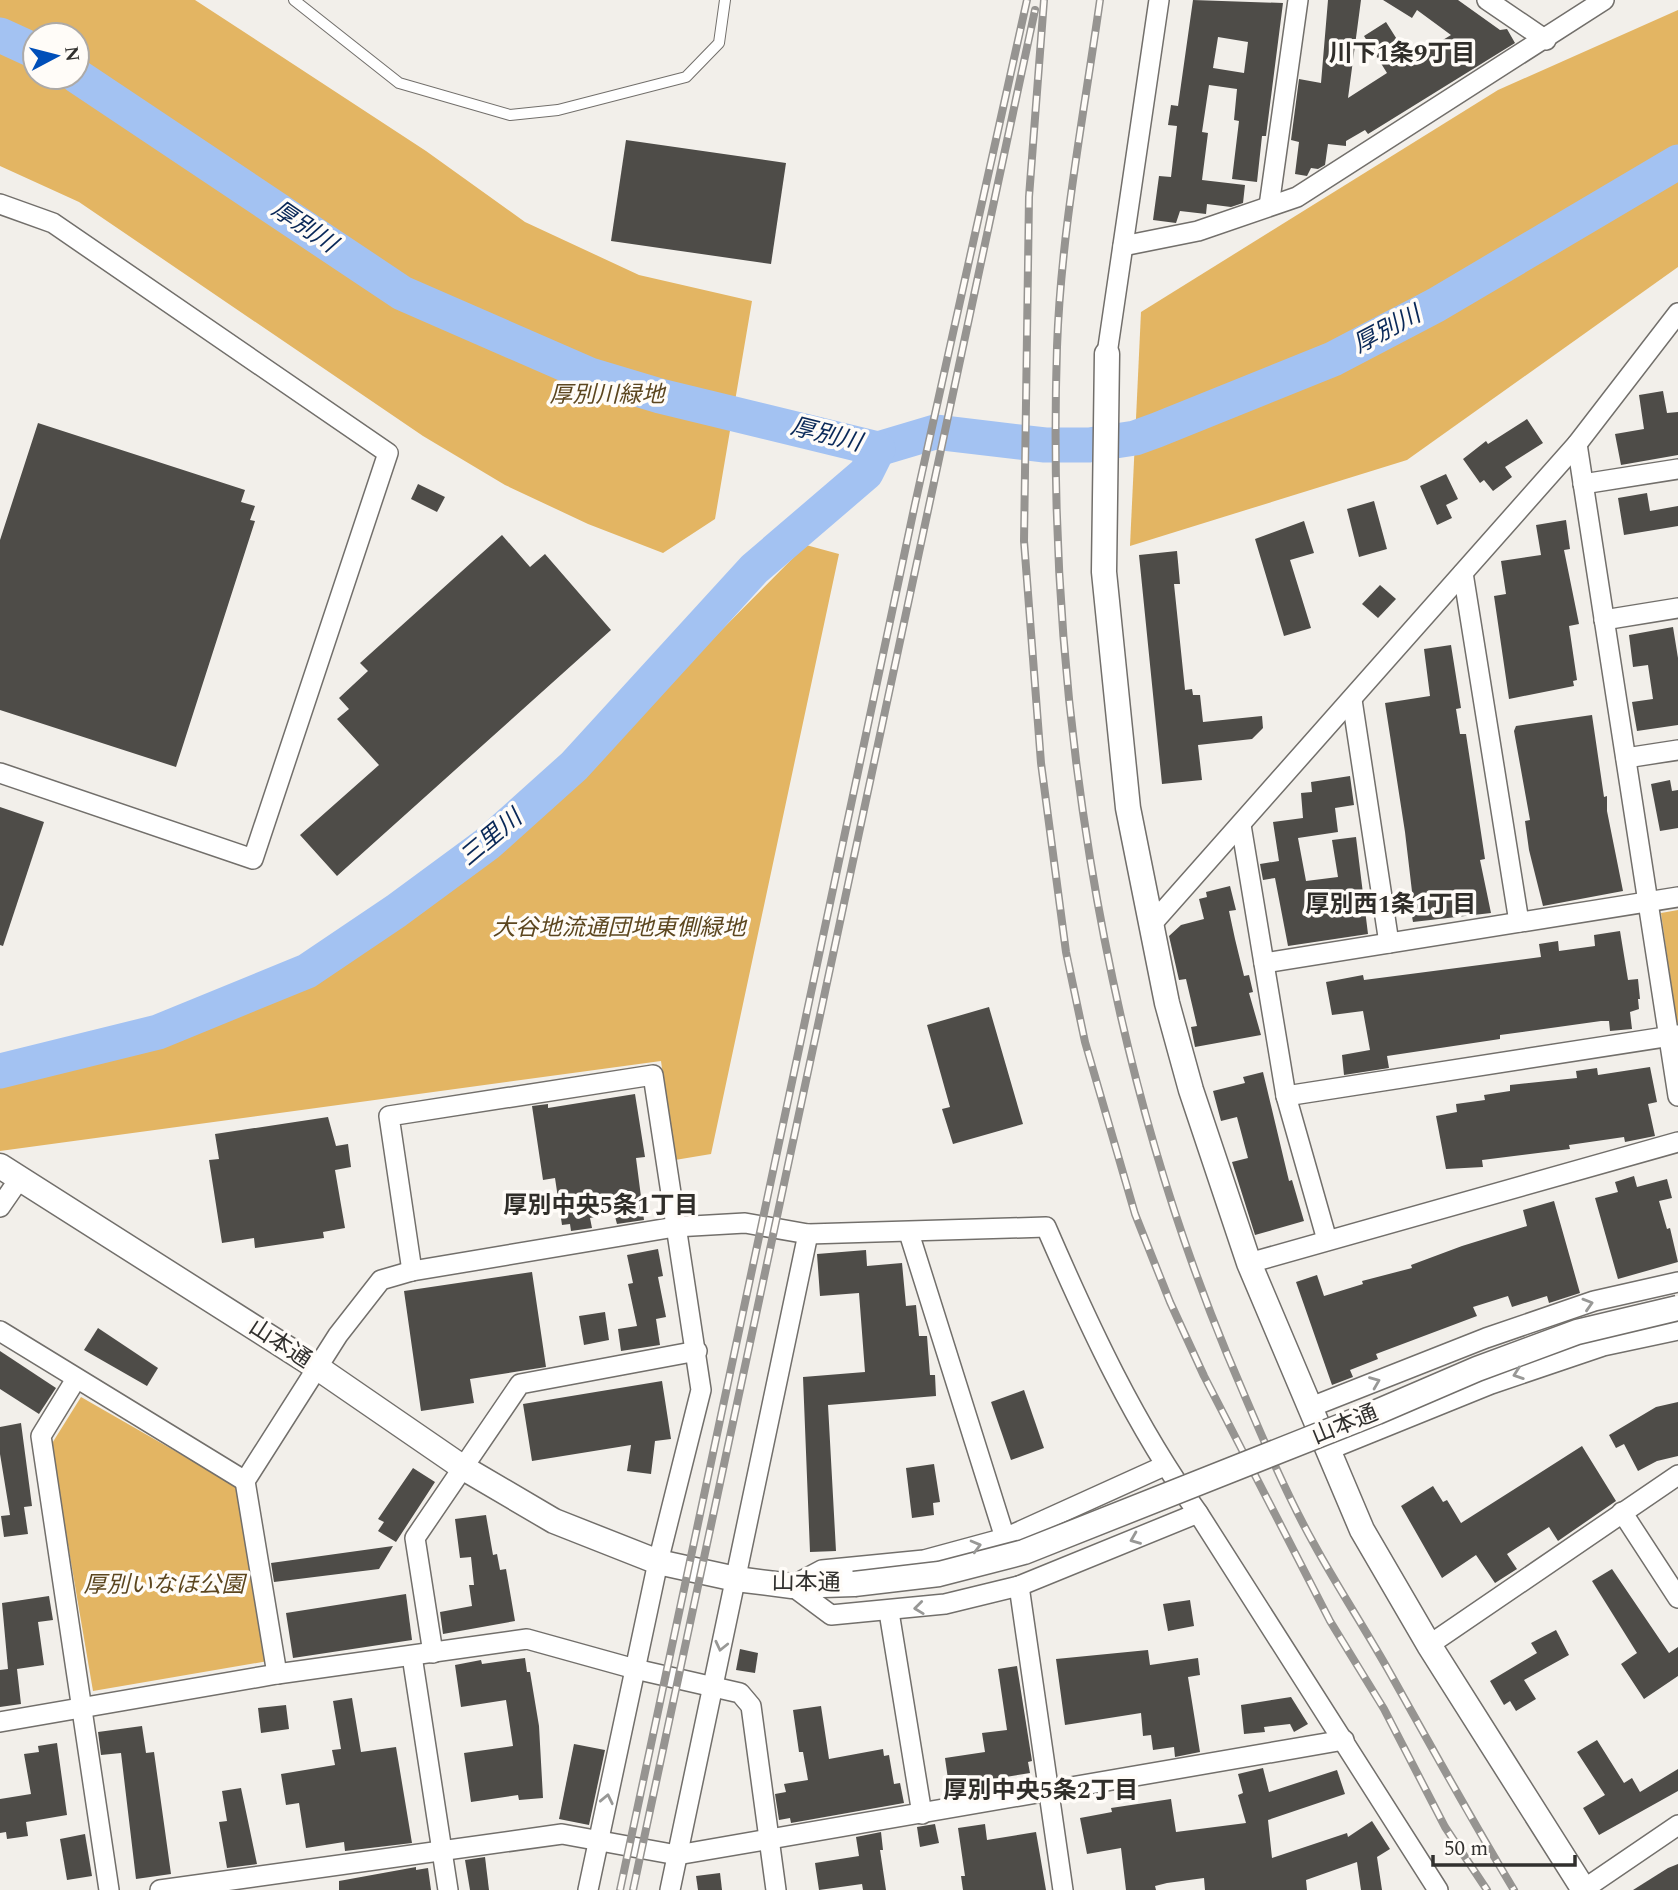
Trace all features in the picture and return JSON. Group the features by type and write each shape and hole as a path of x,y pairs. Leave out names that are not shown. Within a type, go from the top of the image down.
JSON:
{"street":[{"path":"1159,0 1107,354 1104,572 1128,808 1167,1003 1191,1090 1249,1263 1362,1530 1429,1645 1584,1890 1678,1825"},
{"path":"1269,206 1298,0"},
{"path":"1487,0 1546,40"},
{"path":"1123,246 1198,231 1297,197 1546,40 1604,0"},
{"path":"0,204 53,223 388,453 253,859 0,773"},
{"path":"1151,925 1577,444 1678,313"},
{"path":"1577,444 1648,902 1673,1036 1678,1096"},
{"path":"1583,484 1678,470"},
{"path":"1463,573 1519,922"},
{"path":"1604,620 1678,608"},
{"path":"1352,700 1389,943"},
{"path":"1626,758 1678,750"},
{"path":"1241,825 1286,1096 1327,1240"},
{"path":"1264,963 1678,897"},
{"path":"1286,1096 1673,1036"},
{"path":"412,1271 389,1116 653,1075 701,1390 658,1562 588,1890"},
{"path":"1249,1263 1678,1142"},
{"path":"0,1207 10,1172"},
{"name":"山本通","path":"10,1172 318,1368 462,1467 554,1521 658,1562 736,1579 792,1586 854,1584 939,1574 1024,1552 1377,1412 1477,1369 1577,1332 1678,1308"},
{"path":"277,1674 245,1481 338,1335 381,1280 412,1271 675,1227 745,1223 808,1234 1046,1227 1093,1334 1164,1466 1198,1513 1438,1890"},
{"path":"909,1233 1005,1538"},
{"path":"670,1890 808,1234"},
{"path":"1311,1407 1510,1330 1594,1301 1678,1282"},
{"path":"1328,1450 1491,1384 1603,1346 1678,1330"},
{"path":"0,1331 245,1481"},
{"path":"433,1653 415,1538 520,1384 696,1351"},
{"path":"76,1379 41,1436 109,1890"},
{"path":"1164,1466 1005,1538 924,1560 822,1570 792,1586 831,1615 889,1612 945,1604 1019,1586 1198,1513"},
{"path":"1429,1645 1678,1475"},
{"path":"1622,1512 1678,1598"},
{"path":"1019,1586 1063,1890"},
{"path":"889,1612 922,1814"},
{"path":"0,1722 277,1674 527,1639 635,1669 712,1684 740,1693 751,1706 776,1890"},
{"path":"412,1656 448,1890"},
{"path":"160,1890 251,1883 562,1834 677,1855 1344,1740"}],"lane":[{"path":"294,0 399,83 510,115 558,110 686,76 719,43 725,0"}],"green space":[{"name":"厚別川緑地","path":"0,0 195,0 426,151 525,222 639,275 752,301 715,519 663,553 588,524 505,485 423,436 79,202 0,166"},
{"path":"1678,10 1678,267 1407,460 1130,546 1141,312 1498,90"},
{"name":"大谷地流通団地東側緑地","path":"806,545 839,554 711,1154 675,1160 661,1061 0,1151 0,1075 179,1037 307,985 420,914 522,831"},
{"path":"1678,910 1678,1026 1677,1026 1661,913"},
{"name":"厚別いなほ公園","path":"81,1397 236,1486 268,1661 93,1691 51,1445"}],"building":[{"path":"1193,0 1283,3 1266,136 1262,136 1257,182 1232,179 1239,121 1234,120 1237,89 1209,85 1202,132 1208,133 1202,180 1245,185 1243,203 1231,207 1207,204 1206,214 1180,211 1176,223 1153,220 1159,176 1171,177 1177,126 1168,125 1171,105 1178,106","holes":["1218,37 1248,42 1244,73 1213,68"]},
{"path":"1328,0 1361,0 1348,98 1387,73 1364,36 1386,22 1410,60 1451,35 1417,10 1412,18 1383,0 1458,0 1500,30 1507,29 1515,43 1368,134 1365,130 1346,141 1346,146 1328,144 1325,165 1318,169 1311,168 1307,176 1295,174 1299,142 1291,140 1299,79 1321,83"},
{"path":"626,140 786,163 771,264 611,241"},
{"path":"1663,391 1667,413 1678,412 1678,455 1621,465 1615,434 1644,429 1639,395"},
{"path":"1527,419 1543,443 1505,467 1512,477 1493,491 1484,480 1480,483 1463,459 1486,441 1488,444"},
{"path":"38,423 245,490 241,502 255,506 250,520 255,521 176,767 0,710 0,540"},
{"path":"1446,474 1458,499 1446,505 1452,518 1437,525 1420,486"},
{"path":"418,484 445,497 437,512 411,499"},
{"path":"1647,493 1650,511 1678,506 1678,526 1624,535 1618,498"},
{"path":"1374,501 1387,549 1359,557 1347,509"},
{"path":"1566,520 1570,549 1564,550 1579,624 1569,626 1577,680 1573,681 1574,686 1509,699 1494,596 1506,594 1501,561 1541,555 1536,525"},
{"path":"1304,521 1314,553 1290,560 1311,628 1284,636 1255,539"},
{"path":"502,535 530,567 545,554 611,630 337,876 300,835 379,765 337,719 349,709 339,698 368,671 360,663"},
{"path":"1177,551 1180,584 1174,584 1185,690 1192,689 1193,695 1200,695 1203,722 1262,716 1263,728 1252,739 1198,745 1202,780 1162,784 1139,555"},
{"path":"1380,585 1396,599 1378,618 1362,604"},
{"path":"1673,627 1678,658 1678,725 1637,731 1632,702 1653,699 1648,665 1633,667 1629,635"},
{"path":"1451,645 1461,708 1456,709 1460,734 1466,734 1485,859 1480,860 1491,913 1413,922 1405,832 1385,703 1430,696 1424,649"},
{"path":"1592,715 1604,797 1607,796 1607,811 1623,891 1543,906 1529,850 1525,821 1530,820 1514,731 1516,726"},
{"path":"1350,776 1354,805 1335,808 1338,832 1298,838 1306,881 1338,877 1332,840 1356,837 1368,934 1288,946 1275,878 1263,880 1260,864 1279,861 1273,822 1303,818 1301,793 1312,792 1311,782"},
{"path":"1670,780 1672,791 1678,790 1678,828 1660,831 1651,784"},
{"path":"0,807 44,822 3,946 0,945"},
{"path":"1230,886 1236,910 1229,911 1244,976 1249,975 1253,992 1249,993 1261,1035 1195,1047 1191,1027 1197,1026 1186,979 1179,980 1169,936 1181,925 1204,919 1199,899 1207,897 1206,892"},
{"path":"1620,931 1628,980 1638,979 1639,1009 1630,1012 1632,1029 1610,1031 1609,1021 1601,1021 1500,1035 1500,1039 1387,1056 1389,1068 1344,1075 1342,1055 1370,1050 1363,1011 1332,1015 1326,982 1363,975 1364,980 1541,957 1539,944 1558,941 1559,951 1595,946 1594,935"},
{"path":"989,1007 1023,1124 953,1144 942,1109 950,1107 927,1025"},
{"path":"1650,1067 1657,1102 1648,1104 1655,1136 1625,1142 1624,1137 1569,1145 1570,1149 1482,1160 1483,1167 1446,1169 1436,1116 1457,1112 1456,1104 1485,1100 1484,1095 1510,1091 1510,1085 1577,1078 1576,1071 1597,1068 1598,1075"},
{"path":"1263,1072 1289,1181 1292,1180 1304,1221 1255,1235 1232,1162 1248,1158 1237,1117 1221,1121 1213,1091 1245,1083 1243,1077"},
{"path":"635,1094 645,1157 636,1158 644,1220 617,1224 614,1213 590,1218 592,1228 571,1231 570,1224 562,1225 555,1178 543,1180 532,1106 548,1104 548,1108"},
{"path":"328,1117 336,1146 348,1144 351,1167 335,1170 345,1228 323,1232 324,1238 255,1248 254,1238 222,1243 209,1160 219,1159 215,1134"},
{"path":"1634,1176 1637,1187 1667,1179 1672,1198 1659,1201 1667,1229 1670,1228 1678,1262 1618,1279 1595,1198 1618,1192 1615,1182"},
{"path":"1554,1201 1580,1293 1549,1303 1547,1296 1512,1307 1508,1296 1473,1307 1477,1316 1376,1354 1378,1359 1350,1370 1353,1377 1332,1385 1296,1282 1317,1275 1324,1296 1363,1284 1362,1281 1412,1268 1411,1265 1462,1246 1527,1226 1523,1210"},
{"path":"658,1249 663,1276 658,1277 666,1317 656,1319 660,1345 621,1351 618,1329 637,1326 628,1284 633,1283 627,1255"},
{"path":"866,1250 867,1266 902,1263 906,1306 916,1305 919,1336 927,1336 930,1375 935,1375 936,1396 828,1405 836,1551 810,1552 803,1377 865,1372 859,1293 820,1296 817,1254"},
{"path":"532,1272 546,1367 470,1379 474,1403 421,1411 404,1291"},
{"path":"605,1312 609,1340 584,1345 579,1316"},
{"path":"98,1328 158,1368 147,1386 84,1350"},
{"path":"0,1351 56,1388 39,1414 0,1389"},
{"path":"662,1381 671,1439 655,1441 651,1474 627,1471 631,1445 532,1461 523,1404"},
{"path":"1024,1390 1044,1448 1011,1460 991,1402"},
{"path":"1678,1402 1678,1456 1657,1461 1638,1471 1624,1444 1616,1448 1609,1435 1656,1407"},
{"path":"21,1423 32,1506 24,1507 28,1534 4,1537 1,1516 10,1515 0,1454 0,1427"},
{"path":"1582,1446 1616,1501 1558,1541 1549,1527 1507,1554 1517,1569 1495,1583 1476,1555 1442,1578 1401,1506 1433,1486 1443,1502 1447,1500 1461,1523"},
{"path":"934,1464 940,1502 933,1503 934,1515 912,1518 906,1468"},
{"path":"413,1468 435,1482 396,1542 378,1531 384,1522 378,1519"},
{"path":"486,1515 493,1555 497,1554 500,1570 506,1569 515,1621 443,1634 440,1612 472,1606 469,1585 474,1585 471,1557 460,1558 455,1519"},
{"path":"393,1546 379,1569 274,1582 271,1563"},
{"path":"1612,1569 1669,1653 1678,1647 1678,1676 1644,1699 1621,1664 1637,1653 1592,1581"},
{"path":"406,1594 412,1640 293,1658 286,1613"},
{"path":"49,1596 53,1620 38,1622 44,1665 17,1669 21,1704 0,1707 0,1670 8,1669 2,1603"},
{"path":"1190,1600 1194,1626 1168,1631 1163,1604"},
{"path":"1556,1630 1569,1655 1524,1680 1536,1699 1516,1711 1510,1701 1504,1705 1490,1681 1537,1653 1531,1643"},
{"path":"740,1649 758,1653 755,1673 736,1670"},
{"path":"1148,1650 1150,1665 1198,1658 1200,1675 1188,1677 1200,1752 1175,1757 1174,1747 1153,1750 1151,1735 1143,1736 1141,1713 1065,1725 1056,1659"},
{"path":"525,1658 539,1726 543,1798 519,1800 518,1795 471,1802 464,1753 513,1746 506,1700 461,1707 455,1665 481,1660 482,1664"},
{"path":"1017,1666 1032,1761 1028,1762 1030,1773 975,1782 976,1789 950,1793 945,1758 985,1752 982,1733 1007,1730 998,1669"},
{"path":"1291,1697 1308,1724 1294,1732 1290,1724 1264,1727 1265,1732 1244,1734 1241,1705"},
{"path":"352,1698 361,1752 396,1747 412,1843 345,1851 344,1842 306,1848 299,1803 286,1805 281,1774 335,1765 332,1750 341,1749 333,1701"},
{"path":"286,1705 289,1729 261,1733 258,1708"},
{"path":"821,1706 829,1759 883,1749 884,1756 889,1755 894,1784 900,1783 904,1803 791,1823 790,1818 779,1820 775,1794 786,1792 784,1784 808,1780 803,1752 799,1752 793,1710"},
{"path":"142,1726 146,1753 154,1752 171,1874 136,1879 121,1753 101,1755 98,1732"},
{"path":"1597,1740 1624,1783 1632,1778 1640,1792 1678,1769 1678,1791 1599,1835 1583,1808 1605,1795 1577,1752"},
{"path":"57,1743 67,1815 26,1822 28,1836 7,1839 6,1832 0,1833 0,1799 31,1794 24,1754 39,1752 38,1746"},
{"path":"574,1744 605,1750 589,1825 559,1819"},
{"path":"1263,1768 1269,1792 1337,1770 1345,1794 1268,1820 1272,1858 1347,1833 1348,1837 1372,1821 1390,1849 1377,1857 1382,1890 1361,1890 1357,1862 1306,1880 1307,1890 1205,1890 1204,1878 1155,1886 1156,1890 1126,1890 1121,1848 1087,1854 1080,1818 1112,1812 1111,1808 1171,1799 1176,1832 1246,1823 1238,1795 1243,1793 1238,1774"},
{"path":"241,1788 257,1864 227,1868 219,1822 227,1821 222,1791"},
{"path":"935,1824 939,1843 920,1847 917,1827"},
{"path":"985,1824 987,1840 1036,1832 1046,1890 963,1890 961,1876 965,1876 958,1828"},
{"path":"881,1832 883,1850 880,1850 886,1890 863,1890 862,1884 819,1890 815,1863 859,1856 856,1837"},
{"path":"85,1834 92,1876 67,1880 60,1839"},
{"path":"485,1857 489,1890 470,1890 465,1860"},
{"path":"1678,1864 1678,1890 1633,1890 1668,1868"},
{"path":"416,1867 416,1870 428,1868 431,1890 339,1890 339,1881"},
{"path":"720,1873 722,1890 698,1890 696,1876"}],"waterway":[{"name":"厚別川","path":"0,35 21,45"},
{"name":"厚別川","path":"91,85 402,293 590,375 660,396 878,449 935,432 1045,445 1089,445 1135,438 1333,359 1436,305 1678,162"},
{"name":"三里川","path":"0,1071 158,1032 307,971 396,911 487,844 574,766 754,569 866,473 878,449"}],"railway":[{"path":"620,1890 915,504 1027,0"},
{"path":"1044,0 1029,197 1024,541 1041,763 1066,952 1085,1042 1135,1214 1170,1302 1204,1376 1330,1621 1384,1709 1445,1827 1487,1890"},
{"path":"1100,0 1063,260 1057,347 1056,473 1061,601 1072,730 1090,860 1114,988 1145,1113 1183,1236 1227,1354 1268,1450 1323,1560 1514,1890"},
{"path":"633,1890 1035,10"}],"district":[{"name":"川下1条9丁目","path":"1402,54"},
{"name":"厚別西1条1丁目","path":"1391,905"},
{"name":"厚別中央5条1丁目","path":"601,1206"},
{"name":"厚別中央5条2丁目","path":"1041,1791"}]}
